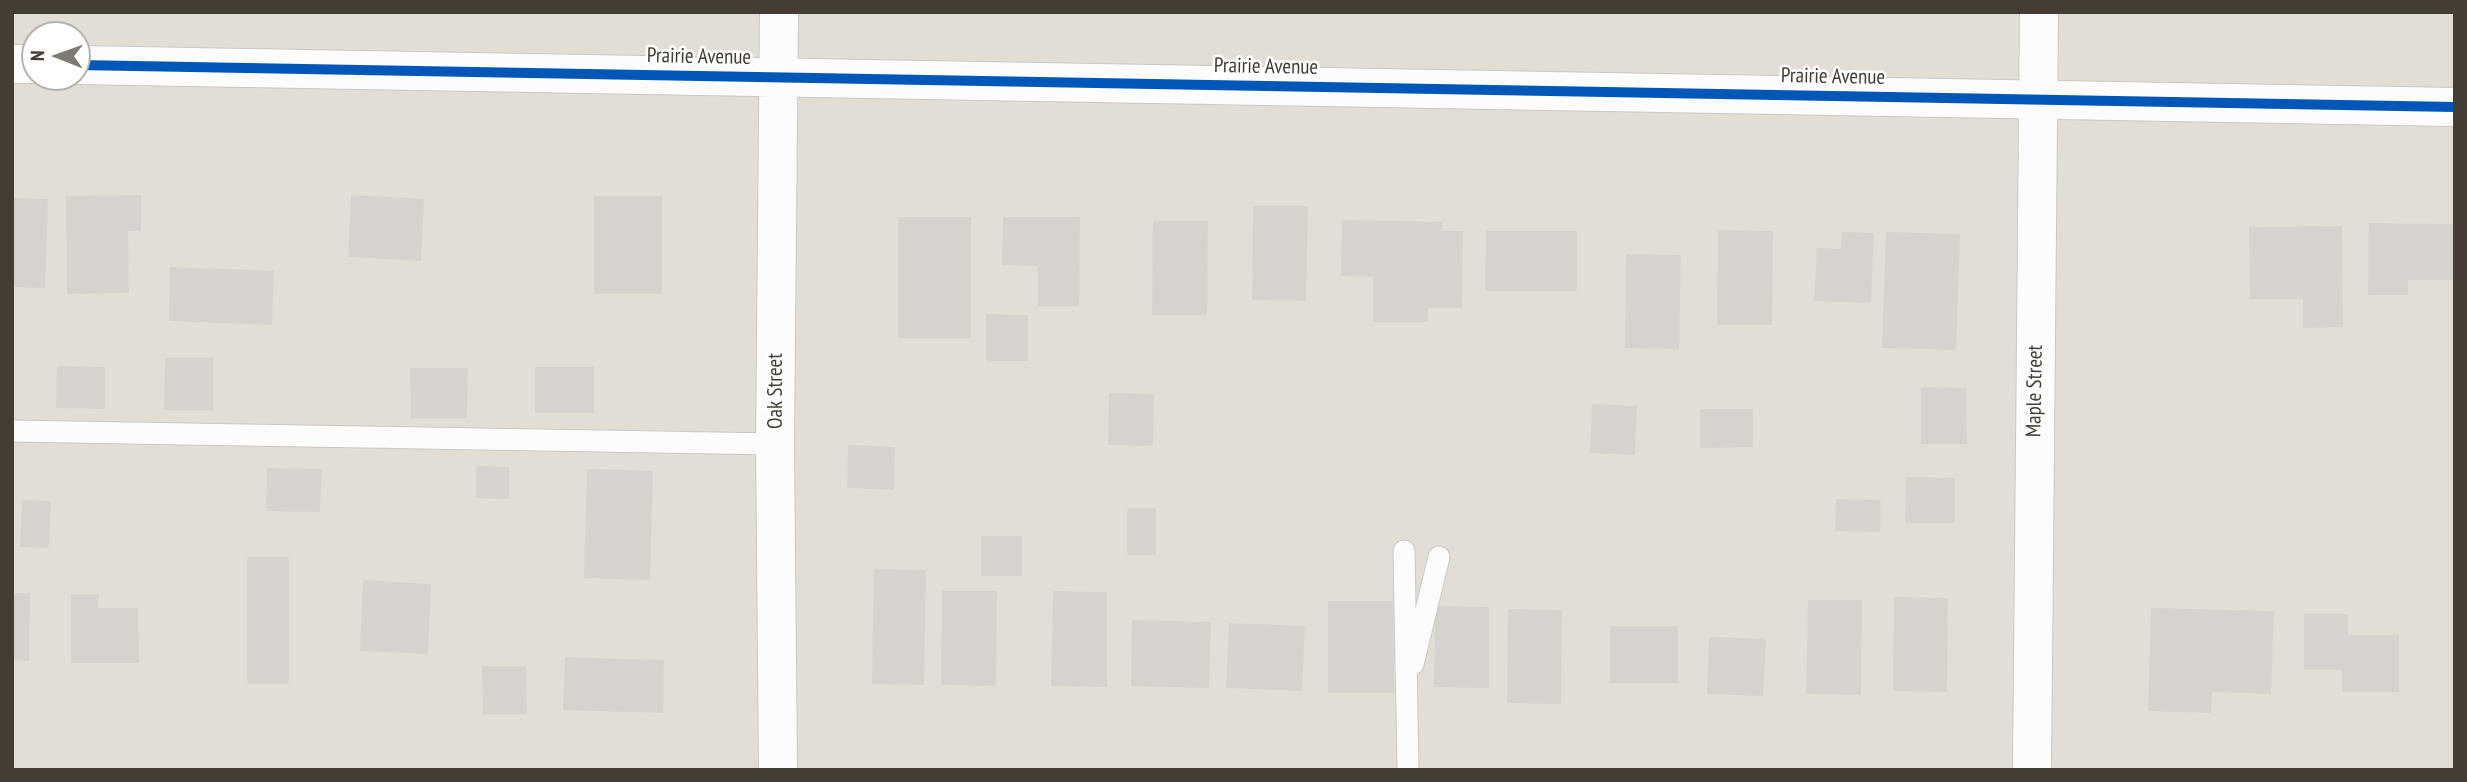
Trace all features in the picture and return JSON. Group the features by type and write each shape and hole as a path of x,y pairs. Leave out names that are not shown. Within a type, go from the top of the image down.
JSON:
{"street":[{"name":"Oak Street","path":"778,770 775,444 779,12"},
{"name":"Maple Street","path":"2032,770 2039,12"},
{"name":"Prairie Avenue","path":"91,65 2455,107"}],"lane":[{"path":"12,431 775,444"},
{"path":"1404,551 1408,770"},
{"path":"1406,693 1439,557"}],"shaded area":[{"path":"12,12 2455,12 2455,770 12,770"}],"building":[{"path":"141,195 141,231 128,231 129,293 67,294 66,196"},
{"path":"351,195 424,199 421,261 348,257"},
{"path":"594,196 662,196 662,294 594,294"},
{"path":"12,198 48,199 45,288 12,287"},
{"path":"1253,206 1308,206 1306,301 1252,300"},
{"path":"898,217 971,217 971,338 898,338"},
{"path":"1003,217 1080,217 1079,306 1038,306 1038,266 1002,265"},
{"path":"1342,220 1442,222 1442,231 1463,231 1462,308 1428,308 1428,322 1373,322 1373,277 1341,276"},
{"path":"1153,221 1208,221 1207,315 1152,315"},
{"path":"2369,223 2455,224 2455,280 2408,280 2408,295 2368,295"},
{"path":"2342,226 2343,327 2303,328 2303,299 2250,299 2249,227"},
{"path":"1718,230 1773,231 1772,325 1717,325"},
{"path":"1486,231 1577,231 1577,291 1485,291"},
{"path":"1842,232 1874,233 1871,303 1814,301 1817,248 1841,249"},
{"path":"1886,232 1960,234 1956,350 1882,348"},
{"path":"1626,254 1681,255 1679,349 1625,348"},
{"path":"170,267 274,271 272,325 169,321"},
{"path":"986,314 1028,315 1028,361 986,361"},
{"path":"165,358 213,358 213,410 164,410"},
{"path":"57,366 105,367 105,409 56,408"},
{"path":"535,367 594,367 594,413 535,413"},
{"path":"410,368 468,368 467,418 411,418"},
{"path":"1921,387 1966,388 1967,444 1921,444"},
{"path":"1109,393 1154,394 1153,446 1108,445"},
{"path":"1592,404 1637,406 1635,455 1590,453"},
{"path":"1700,409 1753,409 1753,447 1700,448"},
{"path":"848,445 895,447 894,490 847,488"},
{"path":"476,466 509,467 509,499 476,498"},
{"path":"267,468 322,469 320,512 266,511"},
{"path":"587,469 653,471 650,580 584,578"},
{"path":"1906,477 1955,478 1955,523 1905,523"},
{"path":"1836,499 1881,500 1880,532 1835,531"},
{"path":"22,500 51,501 49,548 20,547"},
{"path":"1127,508 1156,508 1156,555 1127,555"},
{"path":"981,536 1022,536 1022,576 981,576"},
{"path":"247,557 289,557 289,684 247,684"},
{"path":"874,569 926,570 924,685 872,684"},
{"path":"363,580 431,584 428,654 360,651"},
{"path":"942,591 997,591 996,686 941,685"},
{"path":"1053,591 1107,592 1107,687 1051,686"},
{"path":"12,593 30,593 29,661 12,660"},
{"path":"71,594 99,594 98,608 138,608 139,663 71,663"},
{"path":"1894,597 1948,598 1947,692 1893,691"},
{"path":"1808,600 1862,600 1861,695 1806,694"},
{"path":"1328,601 1393,601 1394,693 1328,693"},
{"path":"1435,606 1489,607 1489,688 1434,687"},
{"path":"2151,608 2274,611 2271,694 2212,692 2211,713 2148,711"},
{"path":"1508,609 1562,610 1561,704 1507,703"},
{"path":"2304,614 2348,614 2348,635 2399,635 2399,692 2342,692 2342,670 2304,670"},
{"path":"1132,620 1211,622 1209,688 1131,686"},
{"path":"1229,623 1305,626 1302,691 1226,688"},
{"path":"1610,626 1678,626 1678,683 1610,683"},
{"path":"1709,637 1766,639 1763,696 1707,694"},
{"path":"565,657 664,660 663,713 563,710"},
{"path":"482,666 526,666 527,714 483,714"}],"cycle path":[{"path":"91,65 2455,107"}]}
